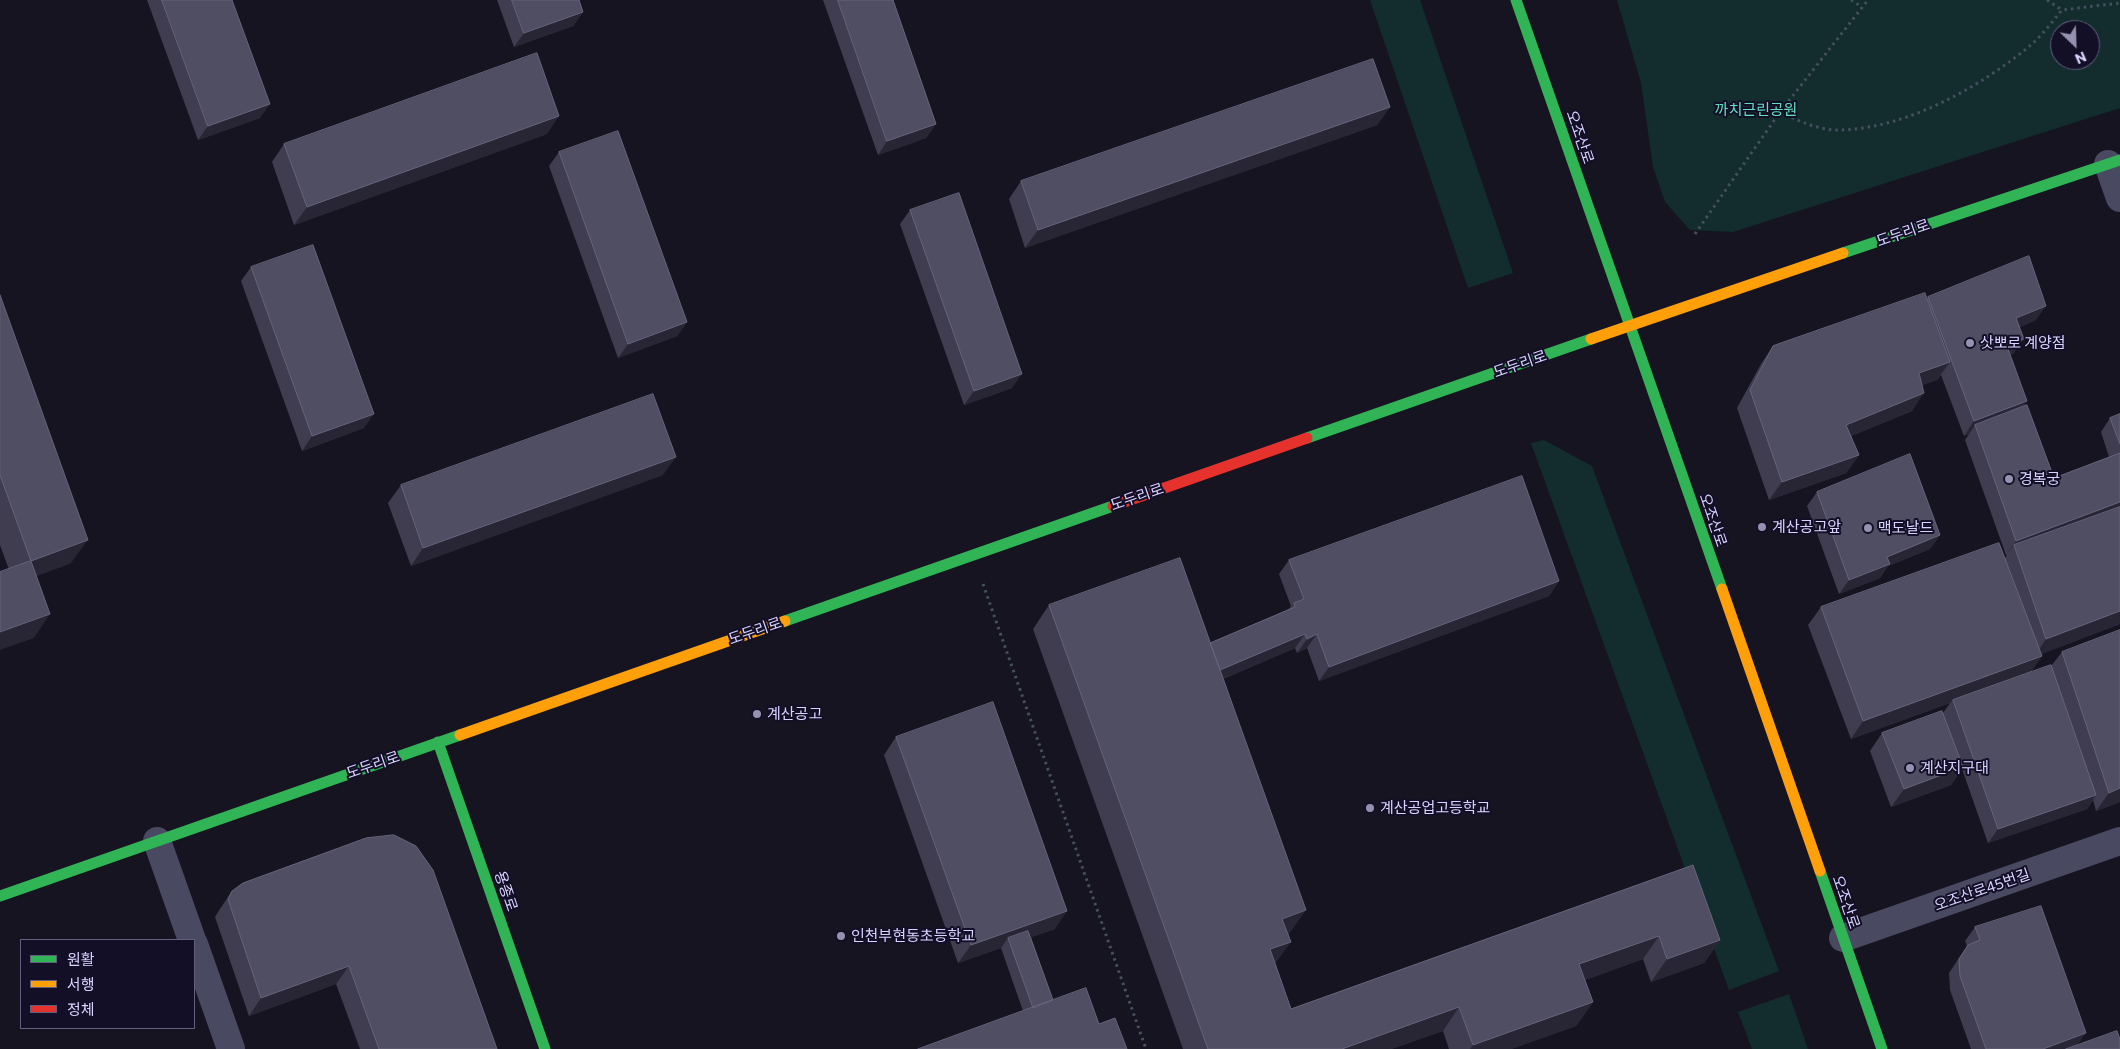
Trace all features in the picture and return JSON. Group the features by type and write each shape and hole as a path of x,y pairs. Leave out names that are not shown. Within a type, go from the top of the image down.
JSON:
{"street":[{"name":"오조산로","path":"1516,0 1882,1049"},
{"name":"도두리로","path":"0,896 1630,325 2114,162"},
{"path":"2114,162 2120,198"},
{"name":"용종로","path":"438,742 545,1049"},
{"path":"157,841 192,939"},
{"name":"오조산로45번길","path":"1843,938 2120,841"},
{"path":"195,947 231,1049"}],"path":[{"path":"1851,0 1862,7"},
{"path":"1695,234 1780,112 1868,0"},
{"path":"2047,0 2062,10 2120,3"},
{"path":"1780,112 1806,124 1840,131 1889,123 1942,102 1989,76 2034,43 2062,10"},
{"path":"973,555 1146,1049"}],"green space":[{"path":"1370,0 1420,0 1513,273 1468,288"},
{"name":"까치근린공원","path":"1617,0 2120,0 2120,108 1733,232 1690,230 1665,202 1653,167 1641,83"},
{"path":"1544,440 1592,466 1779,971 1729,990 1531,443"},
{"path":"1789,994 1808,1049 1752,1049 1738,1012"}],"building":[{"path":"162,0 232,0 270,104 208,126"},
{"path":"512,0 579,0 583,12 524,33"},
{"path":"838,0 893,0 936,124 887,141"},
{"path":"537,53 559,116 307,207 284,144"},
{"path":"1373,59 1390,107 1038,230 1021,181"},
{"path":"618,131 687,322 628,344 559,152"},
{"path":"959,193 1022,374 974,391 910,210"},
{"path":"313,245 374,414 312,436 251,267"},
{"name":"삿뽀로 계양점","path":"2029,256 2046,306 2016,318 2024,339 2007,346 2027,401 1974,421 1928,297"},
{"path":"1925,293 1950,362 1919,373 1924,393 1846,425 1859,455 1782,482 1750,390 1773,346"},
{"path":"0,295 88,540 31,561 0,475"},
{"path":"653,394 676,457 423,548 401,485"},
{"name":"경복궁","path":"2027,405 2054,478 2120,453 2120,502 2016,541 1975,425"},
{"path":"2120,414 2120,444 2110,418"},
{"name":"맥도날드","path":"1910,454 1940,535 1887,557 1890,564 1849,580 1817,492"},
{"path":"1522,476 1559,581 1329,667 1317,634 1307,639 1305,634 1220,670 1210,643 1295,607 1294,603 1304,599 1289,560"},
{"path":"2120,507 2120,611 2046,639 2014,545"},
{"path":"1999,543 2042,656 1863,721 1821,607"},
{"path":"1180,558 1306,910 1282,919 1291,942 1270,949 1291,1009 1693,865 1720,940 1667,959 1659,936 1579,964 1593,1002 1473,1045 1459,1007 1342,1049 1208,1049 1049,605"},
{"path":"31,561 50,614 0,632 0,572"},
{"path":"2120,630 2120,788 2109,793 2062,652"},
{"path":"2051,665 2096,795 1998,829 1953,700"},
{"path":"993,702 1067,911 971,945 896,737"},
{"path":"1942,711 1963,767 1904,789 1882,733"},
{"path":"394,835 416,846 433,870 497,1049 379,1049 349,966 261,998 228,899 232,891 243,883 366,838"},
{"path":"2041,906 2086,1033 2043,1049 1986,1049 1960,976 1959,959 1968,945 1980,940 1975,927"},
{"path":"1028,931 1053,1000 1033,1008 1008,938"},
{"path":"1086,988 1099,1024 1115,1018 1127,1049 918,1049"},
{"path":"2117,1031 2120,1039 2120,1049 2066,1049"}],"traffic: fast":[{"path":"1516,0 1722,589"},
{"path":"1843,253 2120,160"},
{"path":"1307,438 1591,339"},
{"path":"785,621 1113,506"},
{"path":"0,896 460,735"},
{"path":"438,742 545,1049"},
{"path":"1820,871 1882,1049"}],"traffic: slow":[{"path":"1591,339 1843,253"},
{"path":"1722,589 1820,871"},
{"path":"460,735 785,621"}],"traffic: jam":[{"path":"1113,506 1307,438"}],"place":[{"name":"삿뽀로 계양점","path":"1970,343"},
{"name":"경복궁","path":"2009,479"},
{"name":"계산공고앞","path":"1762,527"},
{"name":"맥도날드","path":"1868,528"},
{"name":"계산공고","path":"757,714"},
{"name":"계산지구대","path":"1910,768"},
{"name":"계산공업고등학교","path":"1370,808"},
{"name":"인천부현동초등학교","path":"841,936"}]}
